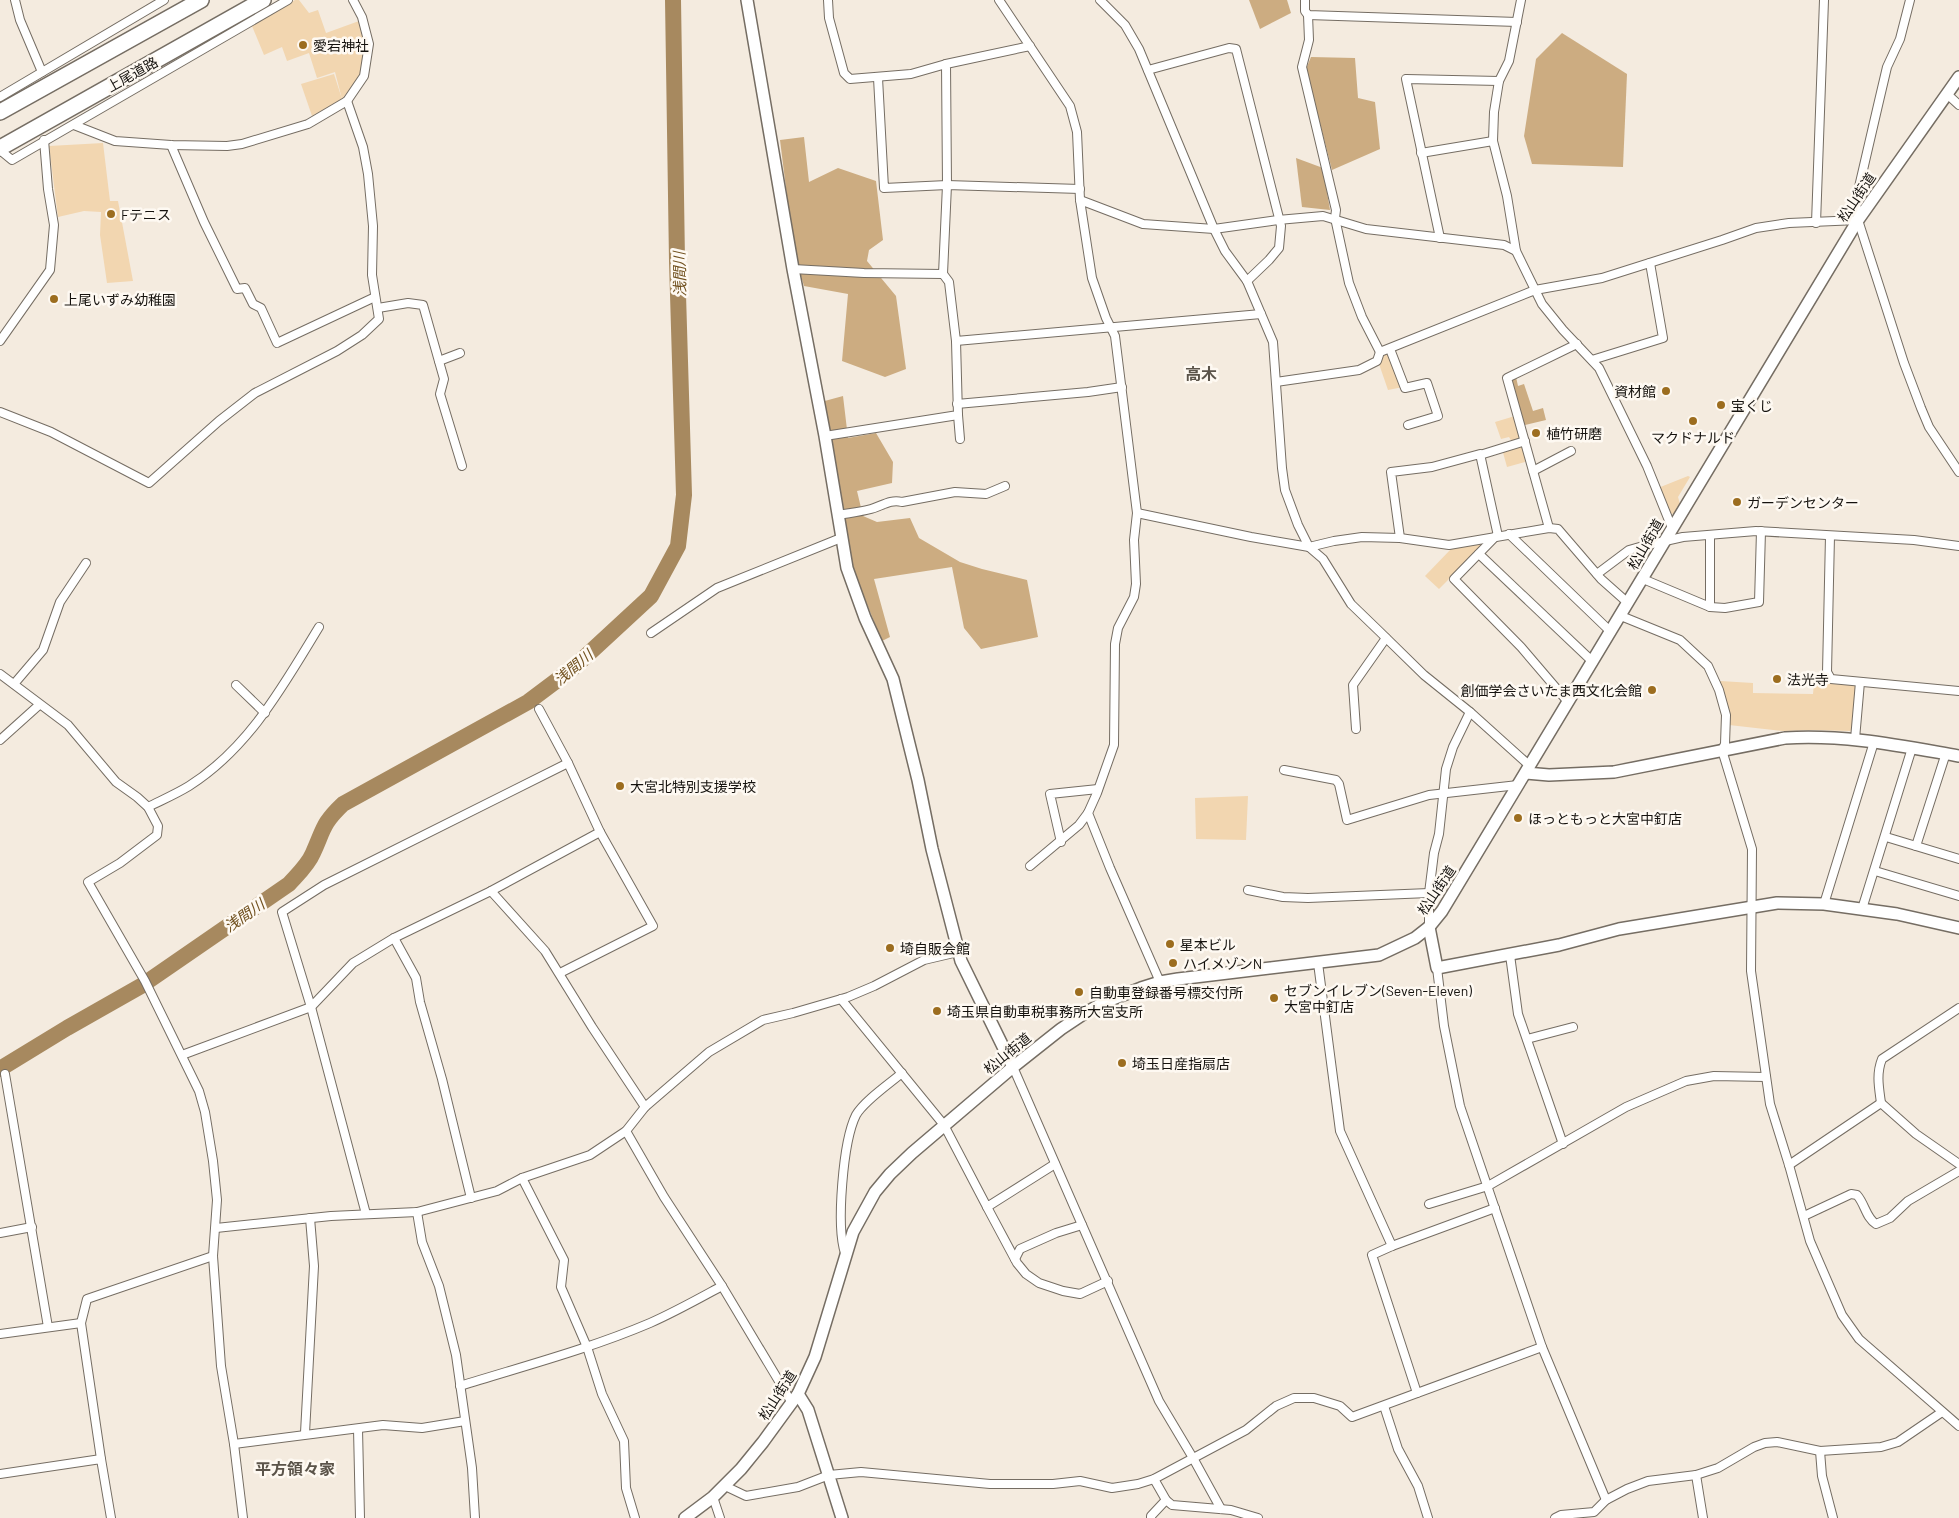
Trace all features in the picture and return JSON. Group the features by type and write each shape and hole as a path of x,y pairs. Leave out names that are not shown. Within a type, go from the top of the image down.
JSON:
{"highway":[{"path":"0,112 197,1"},
{"name":"上尾道路","path":"0,149 267,6"}],"street":[{"path":"15,0 20,20 42,72"},
{"path":"0,97 164,0"},
{"path":"267,6 268,0"},
{"path":"0,149 12,160 44,140 74,125 267,6 288,0"},
{"path":"74,125 115,141 227,146 242,144 308,124 347,101 364,76 369,44 362,17 353,0"},
{"path":"747,0 847,568 853,589 880,654 893,679 958,952 1013,1067 1108,1281 1158,1401 1222,1509"},
{"path":"828,0 829,18 844,73 850,79 912,74 946,64 1030,46"},
{"path":"999,0 1070,106 1077,132 1080,200 1092,278 1115,336 1137,513 1134,540 1136,584 1134,596 1118,628 1115,644 1114,745 1088,813 1079,825 1061,842 1030,866"},
{"path":"1100,0 1125,25 1139,49 1214,229 1225,250 1247,281 1273,342 1282,468 1286,490 1298,524 1309,547 1323,559 1351,604 1424,675 1470,712 1528,770 1549,775 1614,772 1792,738 1825,737 1856,739 1959,756"},
{"path":"1276,382 1359,370 1377,361 1380,352 1362,317 1349,283 1335,218 1336,210 1302,67 1309,40 1305,0"},
{"path":"1521,0 1509,61 1499,81 1494,112 1493,141 1507,196 1516,251 1542,304 1599,368 1647,466 1672,528"},
{"path":"1816,223 1824,0"},
{"path":"1910,0 1900,39 1887,67 1856,200 1858,220 1904,363 1921,408 1929,427 1959,472"},
{"path":"1308,15 1517,22"},
{"path":"1148,70 1229,48 1236,49 1281,226 1279,248 1247,281"},
{"path":"946,64 946,185 943,274 949,282 956,341 957,404 960,439"},
{"name":"松山街道","path":"685,1518 725,1486 763,1442 795,1398 815,1357 845,1253 862,1212 876,1192 896,1169 944,1125 1013,1067 1061,1029 1085,1013 1122,996 1160,982 1379,955 1415,938 1429,927 1442,911 1528,770 1858,220 1959,77"},
{"path":"878,78 884,188 946,185 1080,189"},
{"path":"1440,238 1420,153 1406,79 1499,81"},
{"path":"1947,94 1959,105"},
{"path":"0,412 51,432 149,483 219,421 255,393 337,351 362,335 379,318 372,275 373,226 368,174 363,147 347,101"},
{"path":"0,341 50,270 54,225 48,189 44,140"},
{"path":"1420,153 1493,141"},
{"path":"171,145 204,222 237,289 245,288 253,304 261,308 277,343 375,297"},
{"path":"1080,200 1143,224 1191,229 1214,229 1323,216 1335,218 1366,229 1504,245 1516,251"},
{"path":"1380,352 1535,290 1602,278 1756,228 1858,220"},
{"path":"1592,360 1663,338 1650,263"},
{"path":"793,269 864,273 943,274"},
{"path":"378,308 408,303 423,305 444,379 440,394 462,466"},
{"path":"956,341 1261,314"},
{"path":"1549,528 1507,378 1577,344"},
{"path":"1390,349 1405,388 1427,383 1438,416 1408,425"},
{"path":"439,361 460,353"},
{"path":"957,404 1122,387"},
{"path":"824,436 958,416"},
{"path":"1400,538 1391,472 1432,467 1525,442"},
{"path":"1533,471 1571,451"},
{"path":"1480,454 1497,536"},
{"path":"838,515 874,509 881,504 896,500 902,502 955,492 986,494 1005,486"},
{"path":"1137,513 1309,547 1362,537 1400,538 1449,545 1549,528 1558,529 1597,574 1628,603"},
{"path":"1597,574 1629,550 1683,537 1761,531 1914,540 1959,546"},
{"path":"1642,579 1710,607 1725,608 1759,602 1761,531"},
{"path":"1509,534 1611,632"},
{"path":"1710,535 1710,607"},
{"path":"1497,536 1454,579 1521,647 1568,702"},
{"path":"1830,536 1827,672 1831,679 1959,691"},
{"path":"651,633 717,588 841,538"},
{"path":"1479,554 1593,662"},
{"path":"14,684 43,650 60,602 86,563"},
{"path":"1620,616 1680,640 1708,666 1719,690 1726,715 1725,744 1722,750 1752,849 1751,972 1770,1104 1790,1165 1810,1241 1848,1326 1859,1339 1959,1426"},
{"path":"148,807 180,791 206,774 254,727 265,713 319,627"},
{"path":"1356,729 1352,685 1386,638"},
{"path":"0,674 68,725 116,782 137,796 148,807 158,826 157,835 120,864 88,882 147,984 199,1091 205,1112 217,1200 213,1256 221,1366 234,1444 243,1518"},
{"path":"1856,739 1860,682"},
{"path":"236,685 265,713"},
{"path":"0,740 39,705"},
{"path":"539,709 568,763 600,832 653,926 560,973"},
{"path":"1470,712 1453,747 1446,769 1439,834 1434,853 1429,893 1429,927 1437,968 1444,1026 1460,1106 1494,1208 1542,1347 1606,1500"},
{"path":"1824,904 1874,742"},
{"path":"1862,909 1886,837 1912,748"},
{"path":"1916,846 1946,754"},
{"path":"366,1214 312,1008 282,912 324,885 568,763"},
{"path":"1284,770 1336,780 1339,784 1347,820 1429,795 1518,785"},
{"path":"1061,842 1050,794 1098,789"},
{"path":"1088,813 1113,877 1160,982"},
{"path":"182,1055 312,1008 353,963 394,938 491,891 600,832"},
{"path":"1886,837 1959,859"},
{"path":"1875,871 1959,896"},
{"path":"1248,890 1284,897 1308,898 1429,893"},
{"path":"491,891 545,951 645,1107"},
{"path":"1437,968 1510,955 1619,930 1777,902 1824,904 1862,909 1897,914 1959,928"},
{"path":"394,938 416,978 420,1002 442,1079 471,1198"},
{"path":"216,1228 310,1218 417,1212 497,1191 522,1178 590,1155 626,1131 645,1107 709,1052 763,1020 841,999 874,986 924,960 958,952"},
{"path":"1510,955 1518,1014 1563,1144"},
{"path":"1318,963 1340,1132 1392,1246"},
{"path":"841,999 944,1125 1015,1259 1026,1274 1039,1283 1063,1291 1080,1294 1108,1281"},
{"path":"1959,1008 1882,1059 1878,1067 1881,1103 1916,1134 1959,1164"},
{"path":"1527,1039 1573,1027"},
{"path":"5,1074 48,1328"},
{"path":"845,1253 841,1234 844,1171 850,1134 856,1115 862,1107 902,1074"},
{"path":"1429,1204 1488,1186 1626,1107 1686,1081 1714,1076 1766,1077"},
{"path":"1790,1165 1881,1103"},
{"path":"626,1131 664,1196 795,1398 808,1410 842,1518"},
{"path":"987,1207 1055,1164"},
{"path":"1804,1216 1850,1194 1857,1195 1862,1201 1871,1221 1876,1224 1890,1218 1908,1201 1959,1171"},
{"path":"522,1178 564,1260 561,1287 587,1347 602,1394 624,1441 626,1488 635,1518"},
{"path":"1417,1393 1372,1255 1494,1208"},
{"path":"417,1212 422,1242 439,1286 454,1346 472,1468 475,1518"},
{"path":"305,1434 314,1266 310,1218"},
{"path":"1015,1259 1020,1249 1082,1225"},
{"path":"0,1233 32,1227"},
{"path":"111,1518 81,1323 87,1298 213,1256"},
{"path":"460,1386 587,1347 651,1323 722,1286"},
{"path":"0,1334 81,1323"},
{"path":"725,1486 746,1496 798,1487 829,1474 861,1472 990,1484 1053,1484 1080,1481 1112,1488 1138,1484 1154,1479 1246,1430 1276,1406 1294,1398 1314,1398 1340,1406 1352,1417 1542,1347"},
{"path":"1384,1406 1398,1449 1418,1486 1428,1518"},
{"path":"1555,1518 1561,1516 1595,1515 1606,1500 1626,1489 1648,1481 1696,1475 1718,1468 1754,1447 1765,1443 1777,1442 1820,1451 1881,1447 1898,1442 1942,1412"},
{"path":"234,1444 383,1425 422,1428 465,1421"},
{"path":"358,1429 360,1518"},
{"path":"1820,1451 1822,1476 1833,1518"},
{"path":"0,1474 101,1459"},
{"path":"1696,1475 1703,1518"},
{"path":"1154,1479 1166,1500 1172,1505 1231,1510 1258,1518"},
{"path":"713,1497 720,1518"},
{"path":"1151,1518 1166,1500"}],"shaded area":[{"path":"295,0 299,0 309,13 318,10 326,33 359,21 365,49 360,76 342,99 335,72 317,78 309,53 287,61 282,47 264,55 252,26"},
{"path":"1249,0 1287,0 1291,13 1260,29"},
{"path":"1562,33 1627,74 1623,167 1532,164 1524,136 1536,59"},
{"path":"1311,57 1355,58 1358,98 1375,102 1380,149 1332,170 1306,69"},
{"path":"334,74 342,99 312,116 301,84"},
{"path":"804,137 809,182 838,168 876,181 883,240 869,250 867,261 896,296 906,369 885,377 842,361 848,294 804,286 794,252 780,140"},
{"name":"Fテニス","path":"103,143 110,201 118,201 133,281 107,283 100,235 101,212 84,211 58,217 49,146"},
{"path":"1296,158 1323,168 1330,210 1302,207"},
{"path":"1388,349 1403,387 1388,390 1379,364"},
{"path":"1516,377 1518,386 1524,384 1533,411 1543,408 1546,420 1521,426 1508,380"},
{"path":"843,396 848,438 876,433 893,462 892,483 857,491 863,516 877,522 910,518 919,538 960,562 1027,580 1038,637 981,649 964,628 952,567 874,579 890,637 882,641 853,570 834,484 821,402"},
{"path":"1515,416 1520,434 1519,439 1512,442 1509,437 1501,439 1495,422"},
{"path":"1523,445 1525,462 1507,467 1502,449"},
{"path":"1688,476 1690,477 1678,497 1680,504 1674,514 1668,513 1658,488"},
{"path":"1488,540 1439,589 1425,576 1452,548"},
{"path":"1720,681 1753,683 1753,693 1813,694 1814,683 1853,685 1856,687 1854,728 1850,731 1783,731 1729,725"},
{"path":"1248,796 1246,840 1196,839 1195,798"}],"waterway":[{"name":"浅間川","path":"0,1069 141,986 289,884 308,862 327,822 343,804 528,702 572,669 651,596 678,546 684,495 677,261 673,0"}],"place":[{"name":"愛宕神社","path":"303,45"},
{"name":"Fテニス","path":"111,214"},
{"name":"上尾いずみ幼稚園","path":"54,299"},
{"name":"資材館","path":"1666,391"},
{"name":"宝くじ","path":"1721,405"},
{"name":"マクドナルド","path":"1693,421"},
{"name":"植竹研磨","path":"1536,433"},
{"name":"ガーデンセンター","path":"1737,502"},
{"name":"法光寺","path":"1777,679"},
{"name":"創価学会さいたま西文化会館","path":"1652,690"},
{"name":"大宮北特別支援学校","path":"620,786"},
{"name":"ほっともっと大宮中釘店","path":"1518,818"},
{"name":"星本ビル","path":"1170,944"},
{"name":"埼自販会館","path":"890,948"},
{"name":"ハイメゾンN","path":"1173,963"},
{"name":"自動車登録番号標交付所","path":"1079,992"},
{"name":"セブンイレブン(Seven-Eleven) 大宮中釘店","path":"1274,998"},
{"name":"埼玉県自動車税事務所大宮支所","path":"937,1011"},
{"name":"埼玉日産指扇店","path":"1122,1063"}],"district":[{"name":"高木","path":"1201,373"},
{"name":"平方領々家","path":"295,1468"}]}
